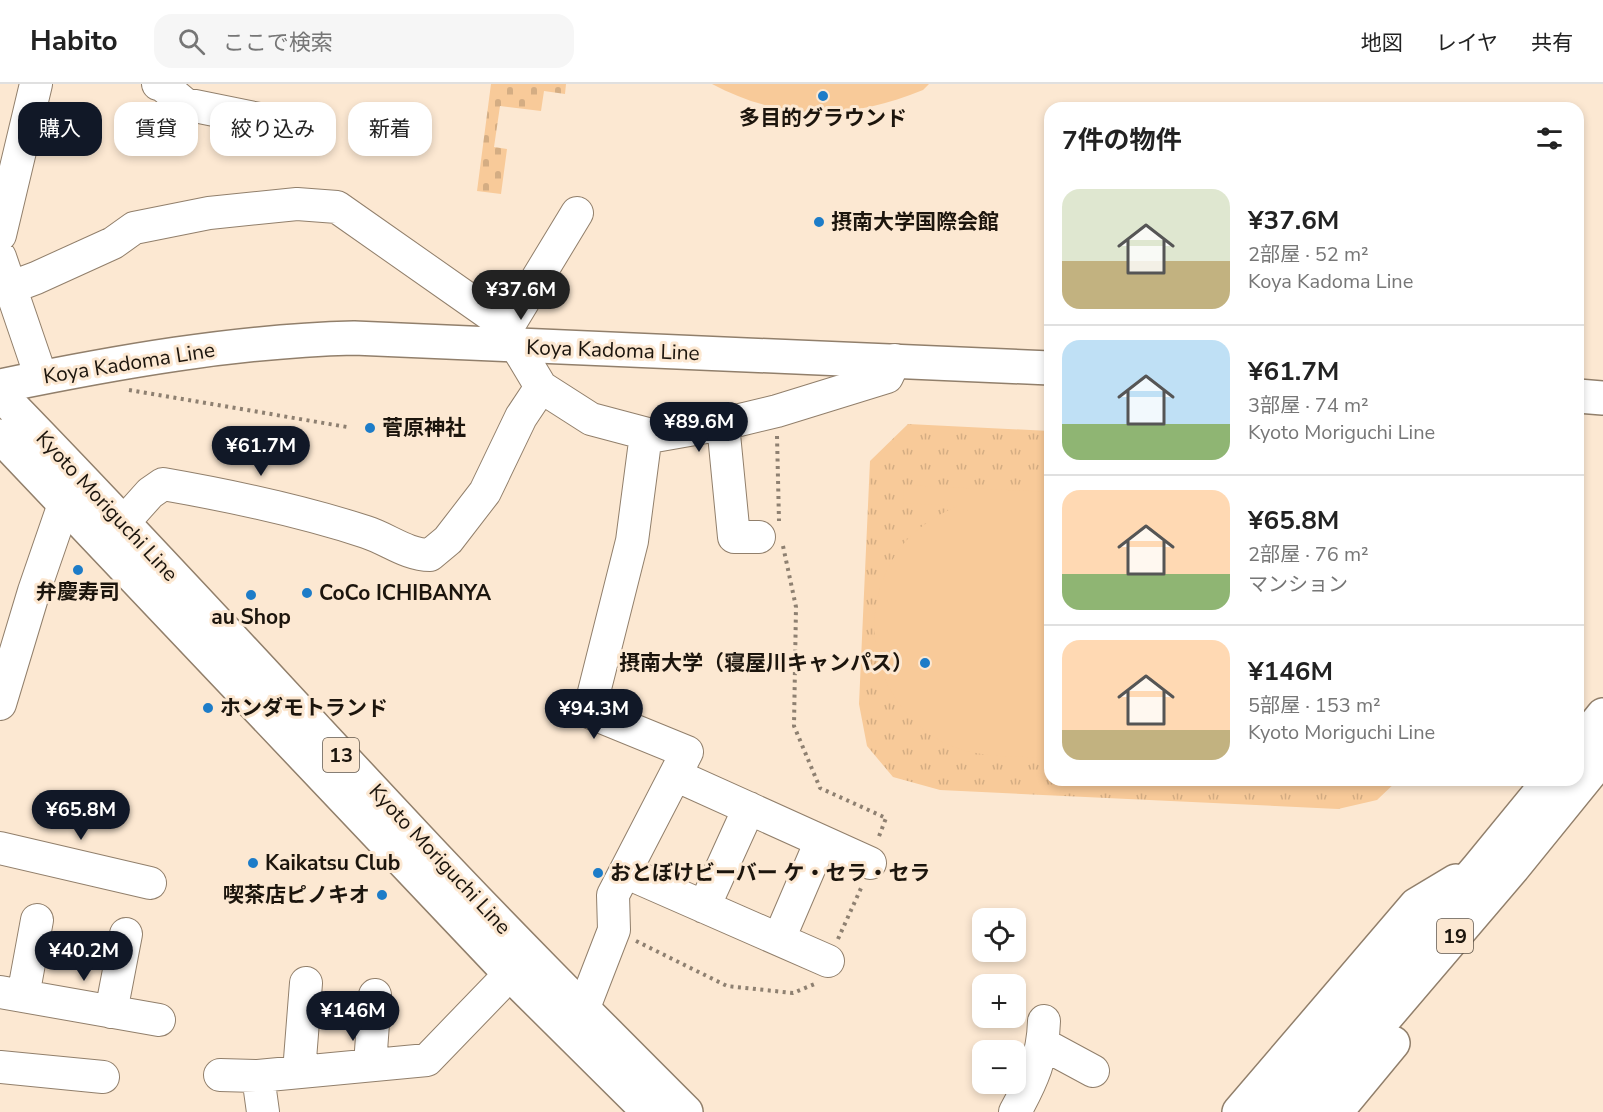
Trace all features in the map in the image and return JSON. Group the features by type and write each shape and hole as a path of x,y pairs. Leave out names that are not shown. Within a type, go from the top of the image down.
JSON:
{"main road":[{"name":"Koya Kadoma Line","path":"0,386 41,377 231,347 294,340 354,338 443,341 511,338 1044,368"},
{"name":"Kyoto Moriguchi Line","path":"0,394 124,522 413,833 583,1010 686,1112"},
{"path":"1584,396 1603,398"},
{"name":"Kyoto Moriguchi Line","path":"0,436 510,974 648,1112"},
{"path":"1584,739 1603,715"},
{"name":"19","path":"1584,780 1603,757"},
{"name":"19","path":"1285,1108 1545,786"},
{"name":"19","path":"1285,1108 1513,868 1579,786"},
{"name":"19","path":"1239,1112 1416,905 1478,868"},
{"name":"19","path":"1336,1112 1486,930 1513,868"}],"street":[{"path":"0,234 36,84"},
{"path":"158,84 185,104 210,109"},
{"path":"12,287 113,243 134,228 208,213 297,204 337,207 498,320 541,387 591,420 645,439 723,428 887,377 895,360"},
{"path":"511,338 577,213"},
{"path":"0,257 41,377"},
{"path":"124,522 150,493 163,484 249,499 368,532 418,555 430,555 448,540 485,492 521,417 541,387"},
{"path":"723,428 734,537 774,537"},
{"path":"583,1010 614,930 613,895 687,752 589,712 632,541 645,439"},
{"path":"1,696 64,504"},
{"path":"675,775 870,863"},
{"path":"704,907 749,808"},
{"path":"779,939 821,841"},
{"path":"0,848 150,883"},
{"path":"625,872 828,961"},
{"path":"37,920 11,994 159,1020"},
{"path":"111,1012 126,934"},
{"path":"220,1075 258,1076 427,1060 510,974"},
{"path":"298,1072 306,983"},
{"path":"370,1065 375,995"},
{"path":"1015,1112 1032,1080 1044,1032 1094,1071"},
{"path":"0,1067 103,1077"},
{"path":"258,1076 263,1112"}],"path":[{"path":"119,388 347,427"},
{"path":"614,930 727,986 793,993 818,983 870,863 886,818 820,788 794,726 796,607 774,537 777,432"}],"green space":[{"path":"491,84 566,84 565,94 544,91 541,111 500,106 494,147 507,149 501,194 477,191"},
{"name":"多目的グラウンド","path":"712,84 929,84 923,90 869,107 816,112 764,105"},
{"path":"908,424 1044,431 1044,786 1392,786 1377,800 1338,809 940,790 893,777 867,746 859,704 870,461"},
{"path":"904,485 1044,492 1044,758 979,754 952,746 939,740 915,722 897,700 884,676 876,649 874,621 879,593 889,567 905,542 929,521 957,506 903,503"}],"place":[{"name":"多目的グラウンド","path":"823,96"},
{"name":"摂南大学国際会館","path":"819,222"},
{"name":"菅原神社","path":"370,428"},
{"name":"弁慶寿司","path":"78,570"},
{"name":"CoCo ICHIBANYA","path":"307,593"},
{"name":"au Shop","path":"251,595"},
{"name":"摂南大学（寝屋川キャンパス）","path":"925,663"},
{"name":"ホンダモトランド","path":"208,708"},
{"name":"Kaikatsu Club","path":"253,863"},
{"name":"おとぼけビーバー ケ・セラ・セラ","path":"598,873"},
{"name":"喫茶店ピノキオ","path":"382,895"}]}
